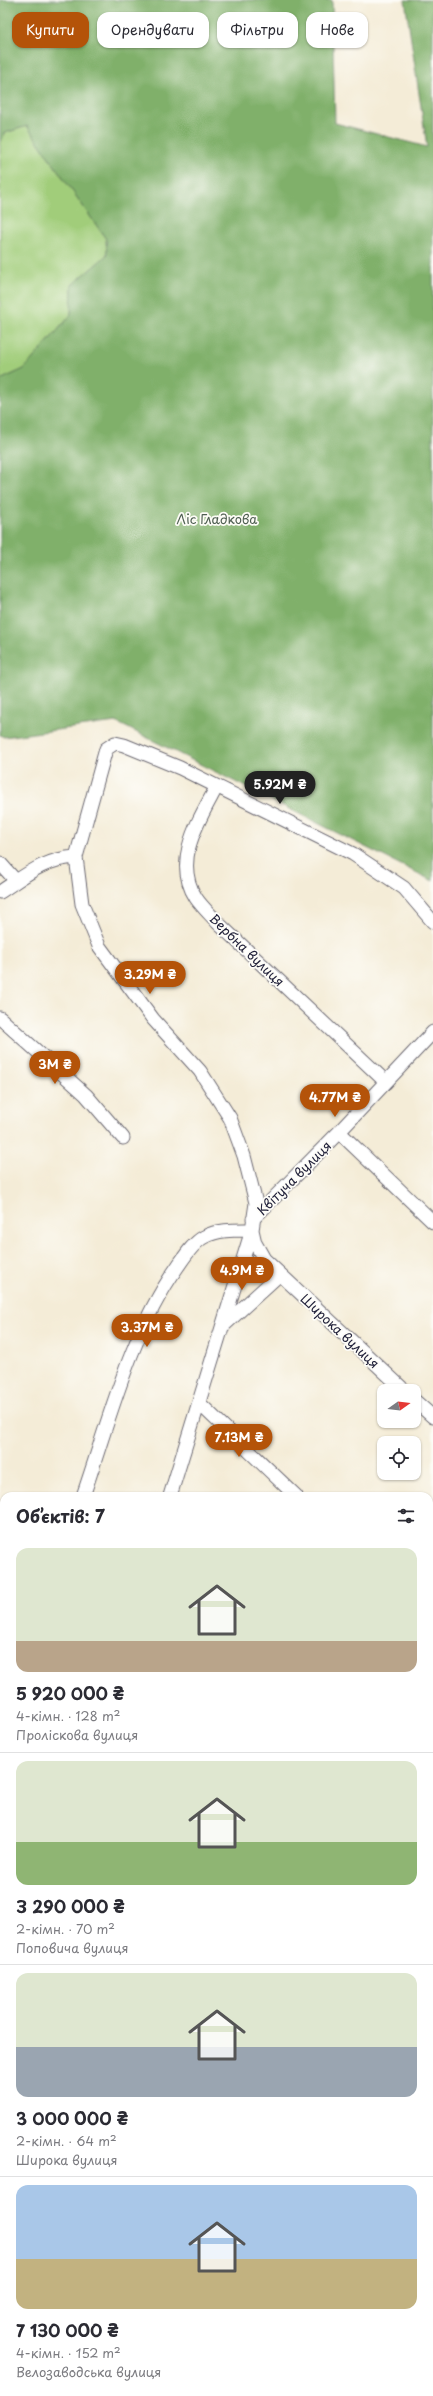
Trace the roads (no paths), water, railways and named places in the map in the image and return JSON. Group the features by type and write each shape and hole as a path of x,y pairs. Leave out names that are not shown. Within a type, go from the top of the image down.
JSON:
{"street":[{"path":"171,1492 252,1225 256,1203 244,1156 230,1118 200,1071 153,1020 99,946 82,904 76,857 106,749 115,743 124,745 180,768 216,788 353,854 404,888 433,922"},
{"name":"Вербна вулиця","path":"216,788 195,828 186,854 188,878 195,897 218,923 386,1082"},
{"path":"0,892 45,862 61,858 76,857"},
{"path":"0,862 16,881"},
{"path":"0,1018 86,1095 123,1138"},
{"name":"Квітуча вулиця","path":"252,1225 386,1082 431,1038"},
{"path":"340,1132 433,1222"},
{"path":"84,1492 137,1339 163,1287 189,1251 204,1237 224,1230 252,1225"},
{"name":"Широка вулиця","path":"252,1225 255,1243 264,1259 398,1384"},
{"path":"222,1327 280,1274"},
{"path":"199,1403 292,1492"},
{"path":"421,1407 433,1418"}],"park label":[{"name":"Ліс Гладкова","path":"217,519"}]}
